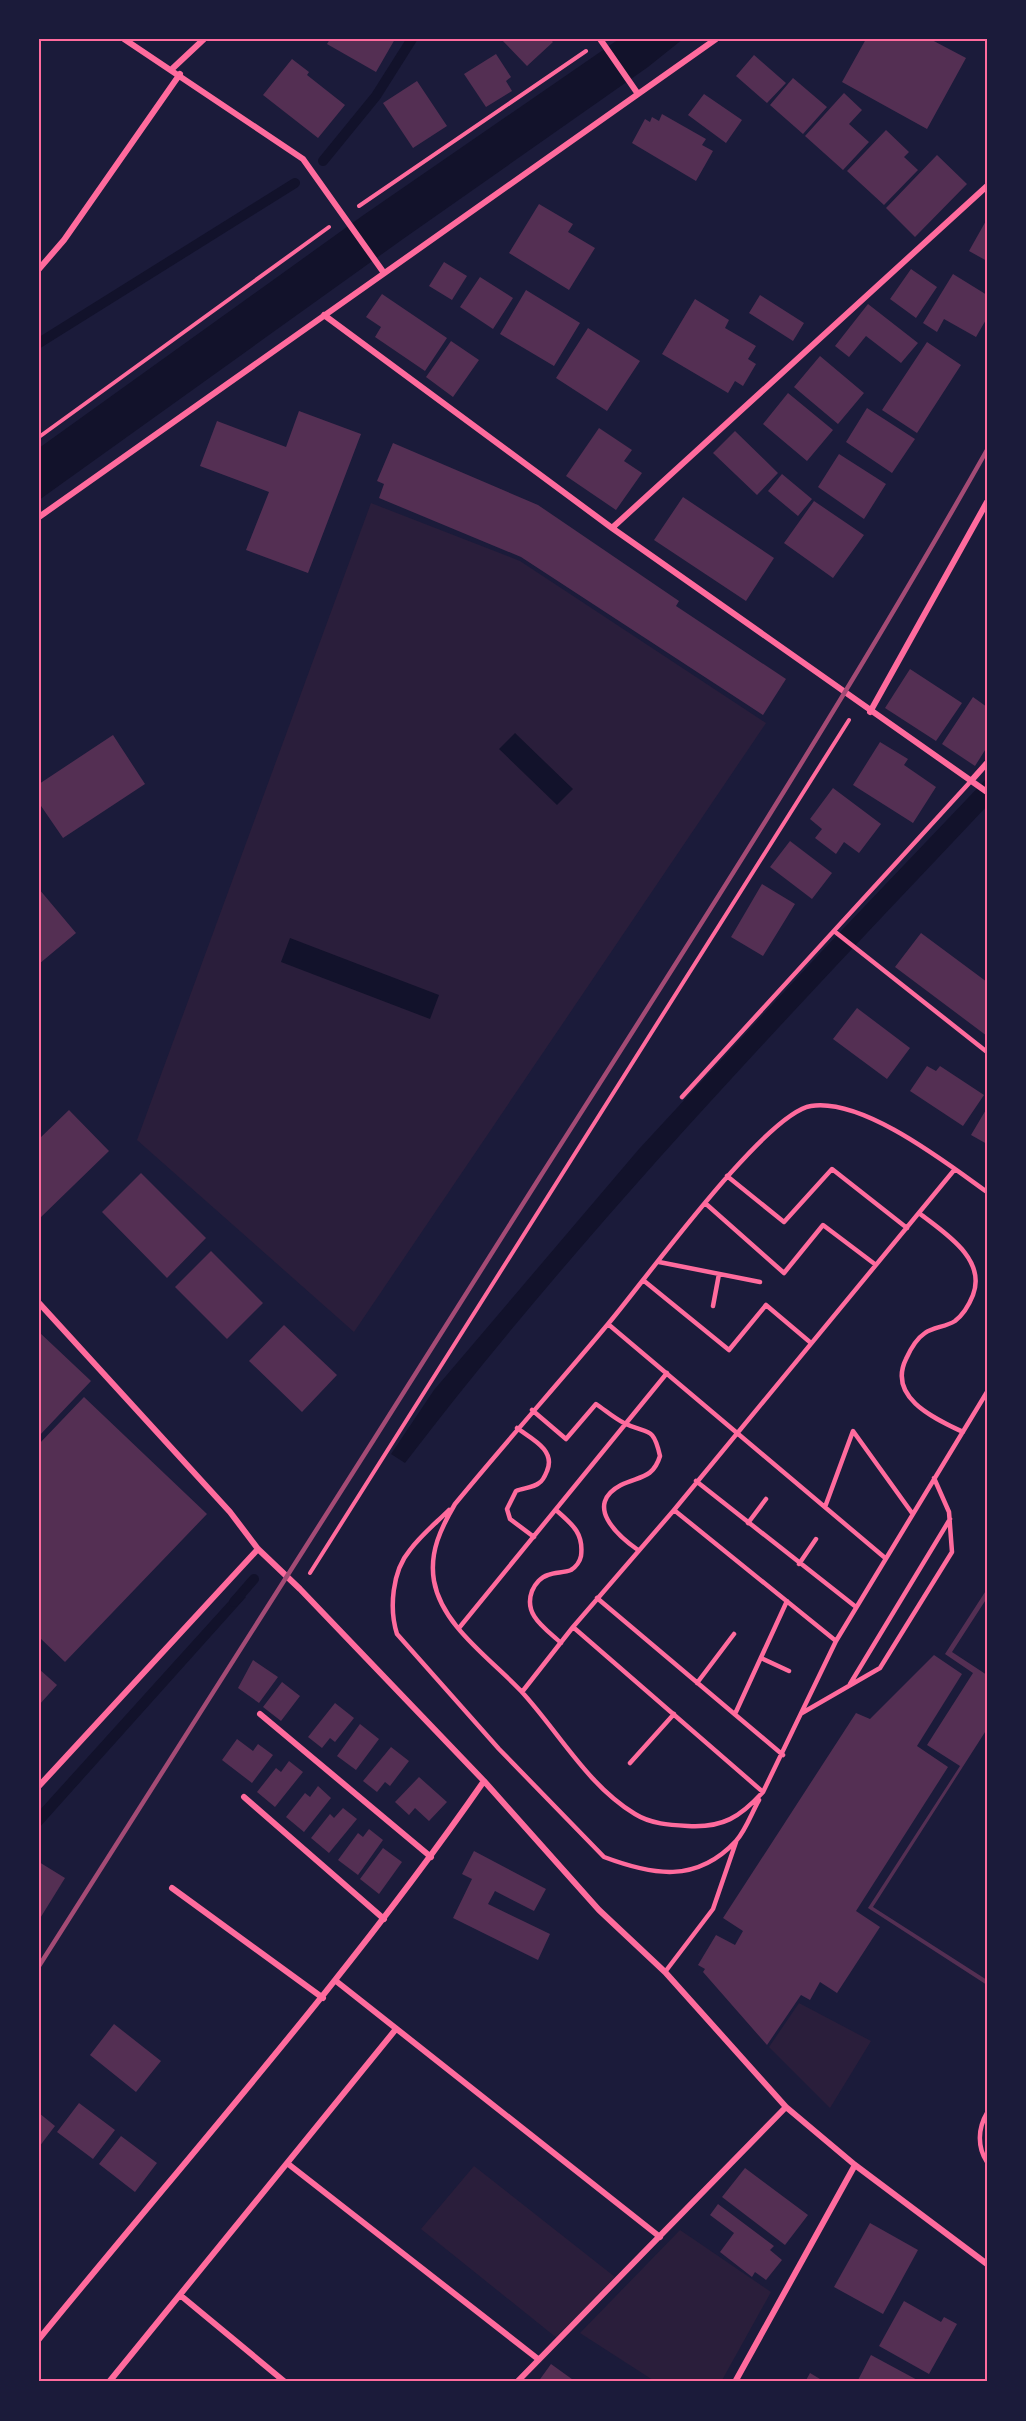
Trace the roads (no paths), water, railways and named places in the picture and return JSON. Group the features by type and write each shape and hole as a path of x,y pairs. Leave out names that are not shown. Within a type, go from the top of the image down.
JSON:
{"street":[{"path":"124,39 180,74 303,159 384,273"},
{"path":"172,69 204,39"},
{"path":"39,517 717,39"},
{"path":"602,42 638,94"},
{"path":"39,269 64,240 180,74"},
{"path":"612,528 987,186"},
{"path":"324,315 612,528 985,791"},
{"path":"870,712 987,502"},
{"path":"971,781 987,763"},
{"path":"39,1303 230,1512 260,1551 300,1589 483,1781 599,1910 665,1972 786,2107 855,2165 987,2264"},
{"path":"39,1786 260,1551"},
{"path":"260,1714 431,1857"},
{"path":"39,2339 336,1981 431,1857 483,1781"},
{"path":"244,1797 384,1919"},
{"path":"172,1888 322,1998"},
{"path":"336,1981 660,2237"},
{"path":"109,2382 396,2029"},
{"path":"516,2382 786,2107"},
{"path":"287,2163 538,2359"},
{"path":"735,2382 855,2165"},
{"path":"180,2295 285,2382"}],"lane":[{"path":"682,1097 971,781"},
{"path":"834,931 987,1052"},
{"path":"737,1840 706,1863 676,1874 638,1870 604,1857 405,1646 393,1621 393,1598 399,1573 408,1551 455,1504 532,1410 608,1324 727,1176 780,1124 809,1106 837,1107 869,1116 955,1169 987,1192"},
{"path":"727,1176 784,1222 832,1169 907,1228"},
{"path":"522,1692 597,1598 674,1510 955,1169"},
{"path":"705,1203 784,1273 823,1225 876,1265"},
{"path":"919,1213 954,1240 972,1261 976,1287 968,1307 954,1322 925,1333 911,1349 901,1368 906,1394 924,1412 963,1432"},
{"path":"658,1262 760,1282"},
{"path":"713,1306 719,1274"},
{"path":"643,1280 729,1350 766,1305 811,1343"},
{"path":"608,1324 884,1557"},
{"path":"459,1628 668,1373"},
{"path":"665,1972 713,1909 737,1840 783,1755 836,1641 884,1557 987,1392"},
{"path":"532,1410 566,1439 596,1404 626,1424 648,1430 655,1439 660,1456 648,1476 622,1485 607,1501 606,1521 616,1534 638,1550"},
{"path":"517,1428 540,1444 548,1456 549,1464 543,1479 532,1486 516,1491 507,1509 510,1519 534,1537"},
{"path":"825,1507 853,1431 912,1513"},
{"path":"802,1713 880,1668 952,1552 950,1518 934,1478"},
{"path":"696,1482 856,1607"},
{"path":"748,1523 766,1499"},
{"path":"455,1504 439,1531 434,1570 441,1602 459,1628 522,1692 600,1785 635,1814 655,1823 711,1827 747,1810 763,1792"},
{"path":"556,1510 574,1526 582,1538 580,1561 572,1570 547,1575 539,1581 533,1590 529,1606 533,1616 561,1643"},
{"path":"674,1510 836,1641"},
{"path":"848,1686 950,1518"},
{"path":"799,1564 816,1539"},
{"path":"597,1598 783,1755"},
{"path":"735,1714 787,1601"},
{"path":"573,1627 763,1792"},
{"path":"697,1683 734,1634"},
{"path":"761,1658 789,1671"},
{"path":"630,1763 674,1714"},
{"path":"987,2113 981,2122 980,2144 987,2162"}],"waterway":[{"path":"323,161 376,96 412,39"},
{"path":"39,343 295,183"},
{"path":"234,1602 254,1579"}],"railway":[{"path":"39,1966 655,997 880,634 987,450"}]}
